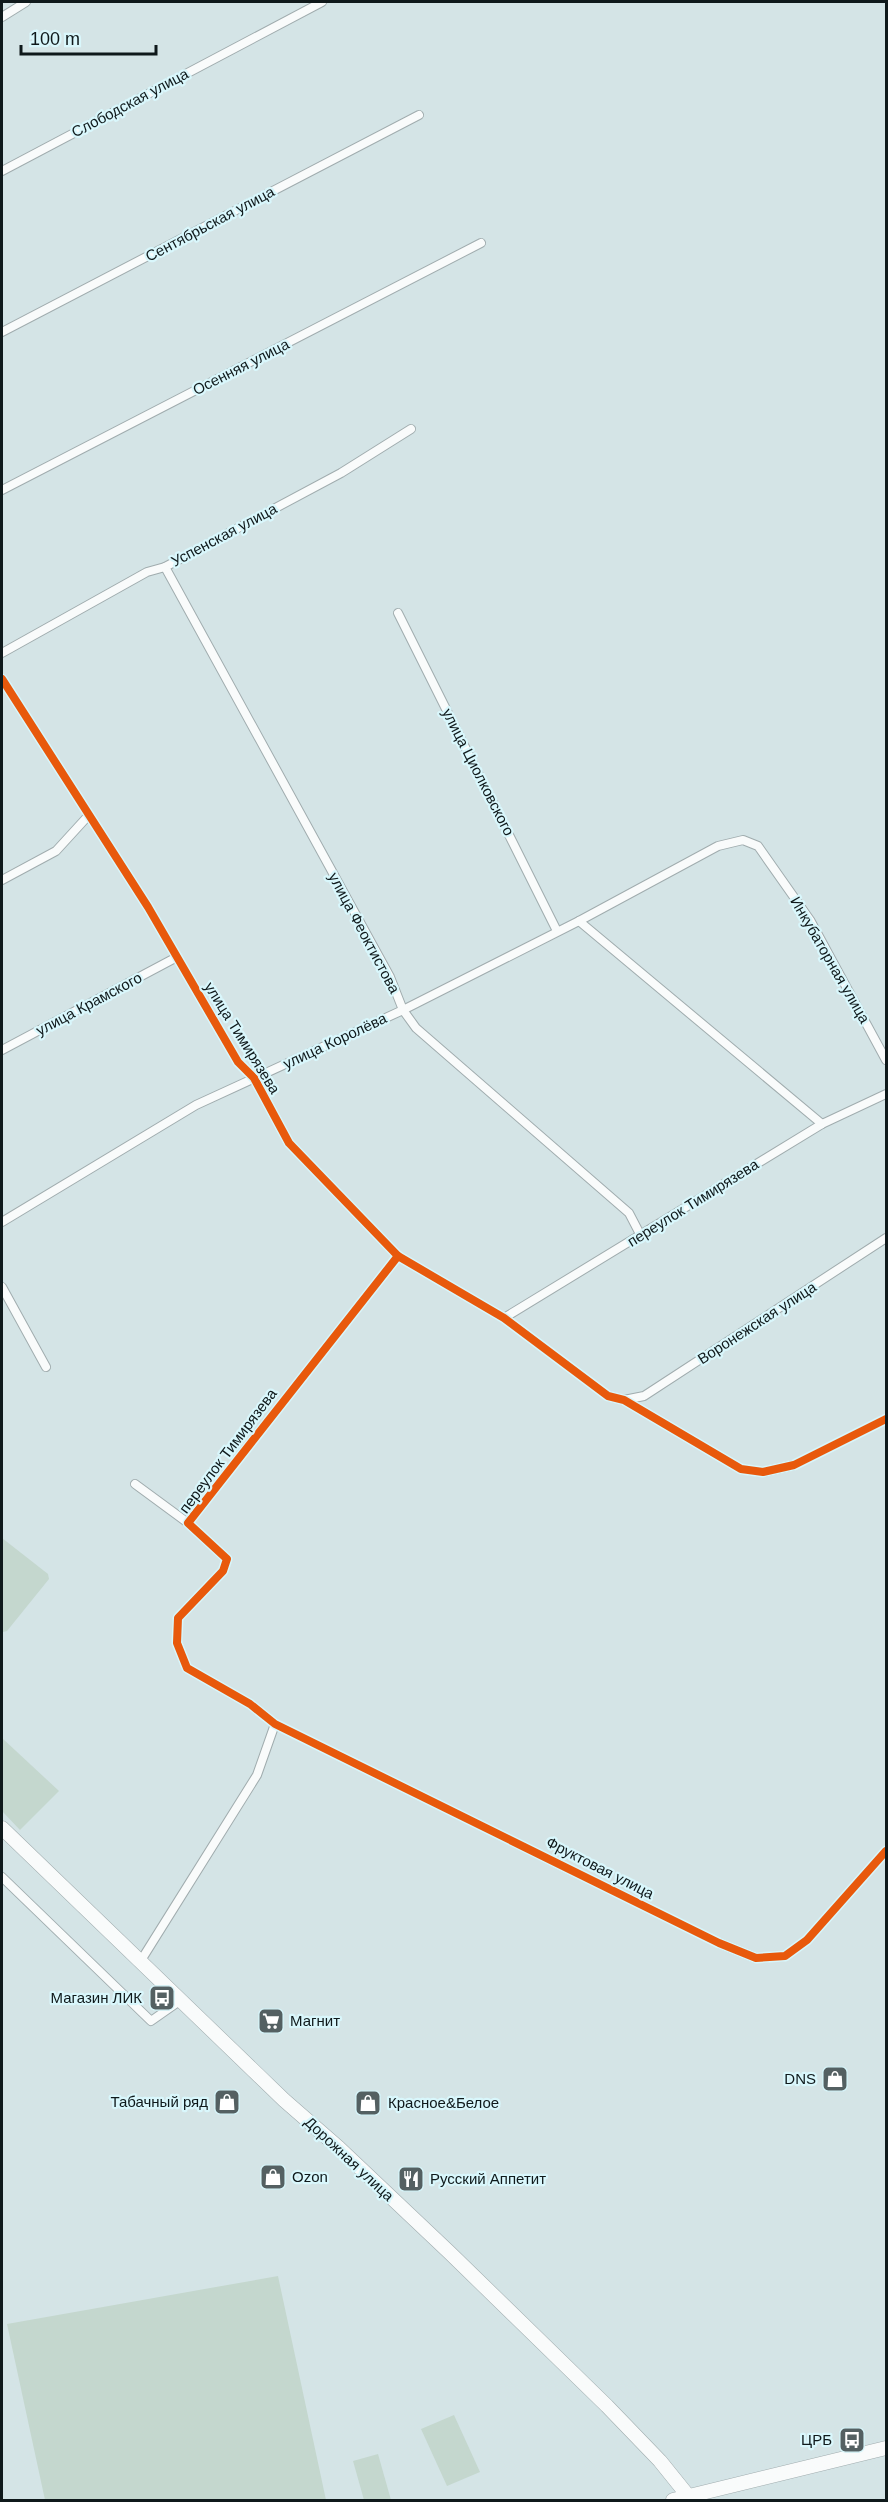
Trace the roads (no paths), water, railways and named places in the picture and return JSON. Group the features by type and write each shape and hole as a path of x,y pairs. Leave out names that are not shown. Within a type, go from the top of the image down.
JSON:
{"main road":[{"name":"Дорожная улица","path":"2,1828 284,2100 381,2187 600,2399 660,2461 689,2497"},
{"path":"673,2500 886,2448"}],"street":[{"path":"2,17 26,2"},
{"name":"Слободская улица","path":"2,171 322,2"},
{"name":"Сентябрьская улица","path":"2,333 418,115"},
{"name":"Осенняя улица","path":"2,490 481,243"},
{"name":"Успенская улица","path":"2,653 147,572 165,567 341,473 411,429"},
{"name":"улица Феоктистова","path":"165,567 390,977 403,1010 416,1028 629,1213 641,1236"},
{"name":"улица Циолковского","path":"398,613 557,931"},
{"name":"улица Тимирязева","path":"2,679 148,908 238,1062 254,1078 289,1143 398,1256 504,1318 608,1396 624,1400 741,1469 763,1472 794,1465 886,1419"},
{"path":"2,880 56,851 88,816"},
{"name":"улица Королёва","path":"2,1222 196,1105 403,1010 579,921 718,846 743,840"},
{"name":"Инкубаторная улица","path":"743,840 758,846 810,920 886,1060"},
{"path":"579,921 822,1124"},
{"name":"улица Крамского","path":"2,1050 177,957"},
{"name":"переулок Тимирязева","path":"504,1318 822,1124 886,1094"},
{"name":"Воронежская улица","path":"624,1400 644,1396 886,1238"},
{"name":"переулок Тимирязева","path":"275,1724 250,1704 187,1668 177,1643 178,1618 224,1571 226,1559 188,1522 398,1256"},
{"path":"2,1287 46,1367"},
{"path":"135,1484 188,1522"},
{"path":"140,1962 257,1775 275,1724"},
{"name":"Фруктовая улица","path":"275,1724 709,1938 756,1958 785,1956 807,1940 886,1851"},
{"path":"2,1877 151,2020 181,2000"}],"place":[{"name":"Магазин ЛИК","path":"162,1998"},
{"name":"Магнит","path":"271,2021"},
{"name":"DNS","path":"835,2079"},
{"name":"Табачный ряд","path":"227,2102"},
{"name":"Красное&Белое","path":"368,2103"},
{"name":"Ozon","path":"273,2177"},
{"name":"Русский Аппетит","path":"411,2179"},
{"name":"ЦРБ","path":"852,2440"}]}
